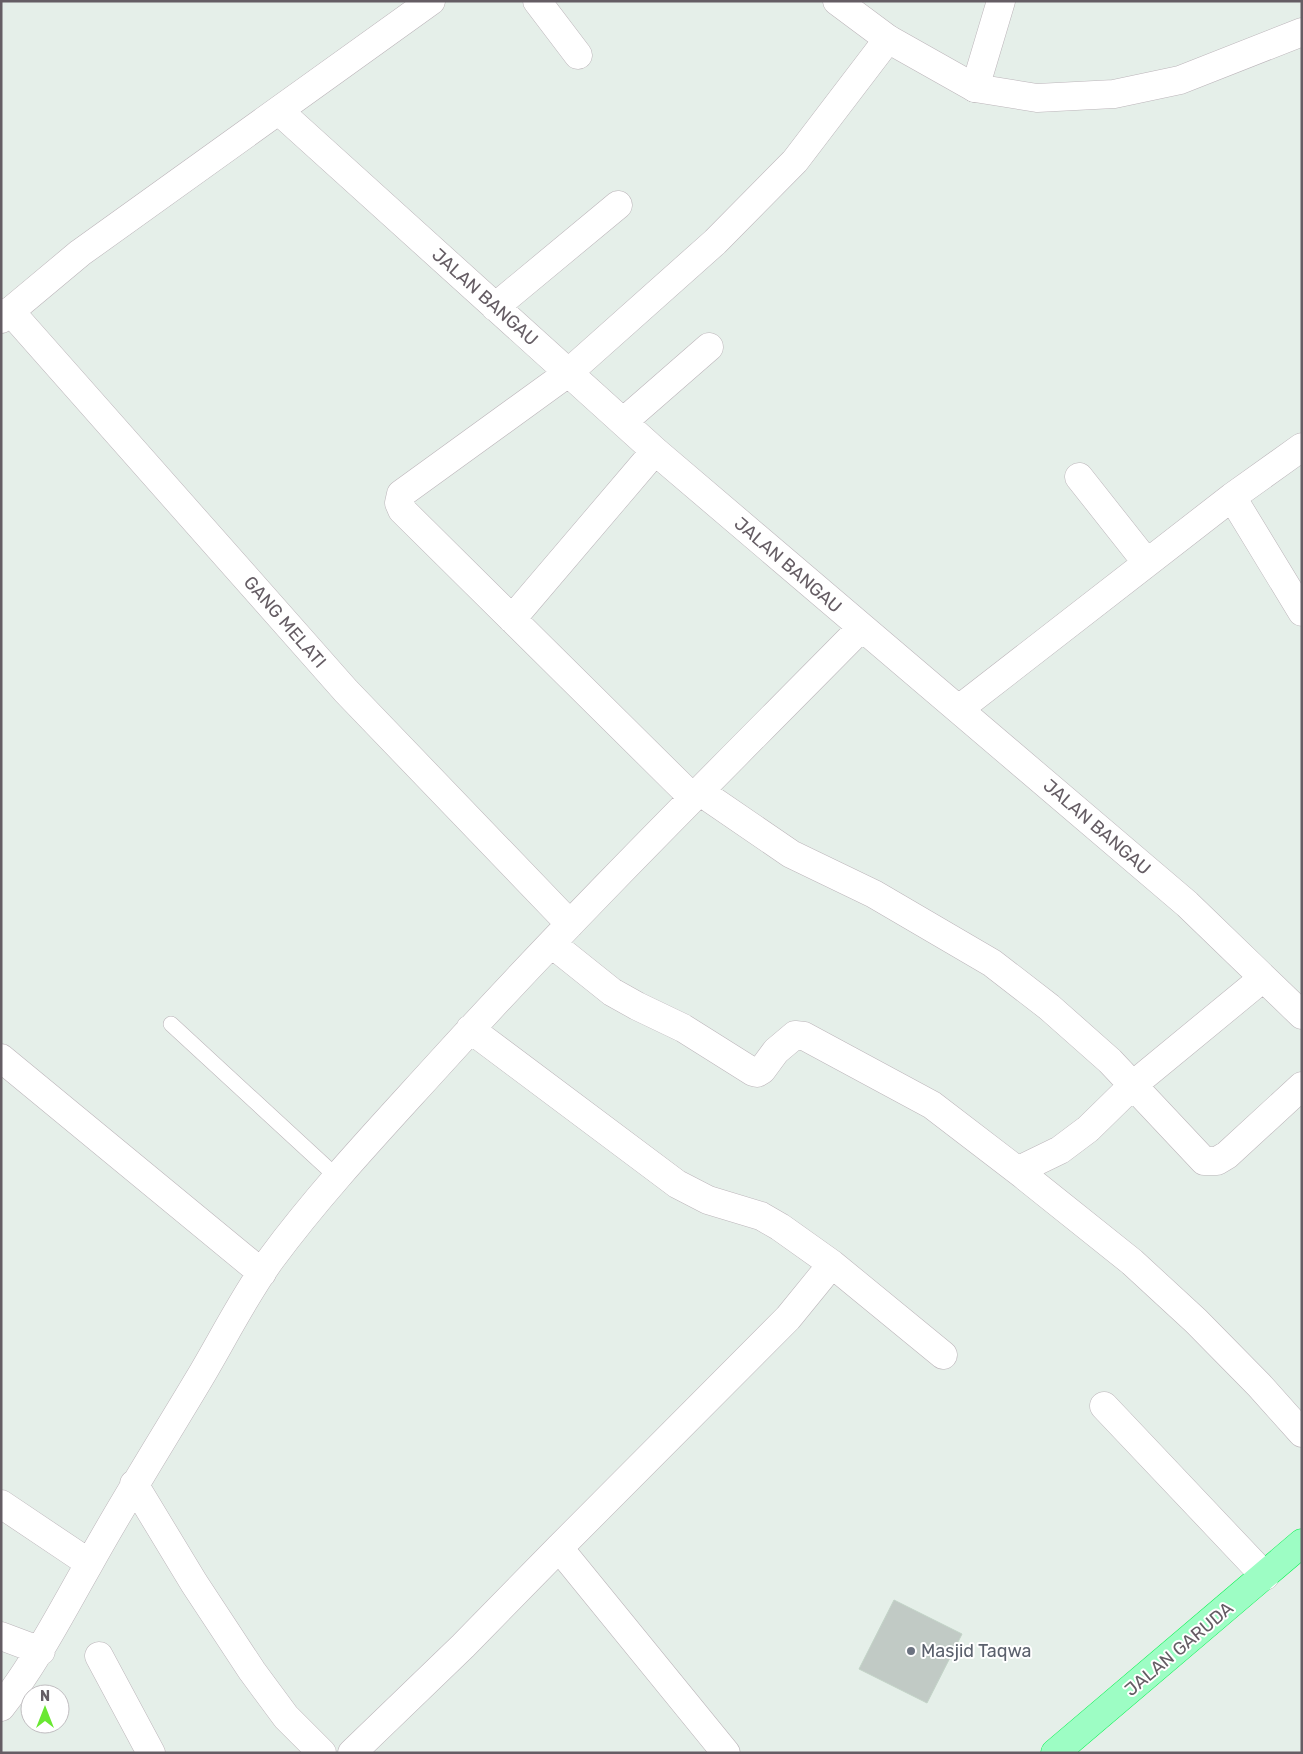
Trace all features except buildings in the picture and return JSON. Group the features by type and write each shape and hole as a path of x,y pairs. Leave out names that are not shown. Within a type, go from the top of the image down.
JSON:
{"highway":[{"name":"JALAN GARUDA","path":"1055,1753 1302,1544"}],"street":[{"path":"6,315 80,253 431,1"},
{"path":"537,1 578,55"},
{"path":"837,1 888,39 975,88 1037,98 1114,94 1180,80 1302,32"},
{"path":"975,88 1001,1"},
{"path":"888,39 795,161 715,242 568,373 401,494 402,510 512,619 696,794 791,854 874,894 992,963 1049,1007 1110,1060 1204,1161 1217,1161 1227,1155 1302,1086"},
{"name":"JALAN BANGAU","path":"279,111 655,451 1187,904 1302,1015"},
{"path":"495,307 618,204"},
{"name":"GANG MELATI","path":"6,315 346,691 570,924"},
{"path":"624,422 709,346"},
{"path":"960,709 1232,497 1302,447"},
{"path":"512,619 655,451"},
{"path":"1079,477 1147,564"},
{"path":"1232,497 1302,612"},
{"path":"1,1707 41,1651 134,1484 262,1273 311,1206 470,1030 570,924 861,628"},
{"path":"552,944 612,992 683,1028 753,1072 757,1073 762,1070 776,1051 795,1035 804,1036 932,1105 1132,1262 1196,1321 1302,1432"},
{"path":"1022,1174 1027,1166 1060,1150 1088,1129 1133,1085 1263,978"},
{"path":"470,1030 677,1184 708,1200 761,1216 780,1227 832,1264 943,1355"},
{"path":"1,1058 262,1273"},
{"path":"352,1753 463,1646 788,1318 832,1264"},
{"path":"1104,1406 1265,1576"},
{"path":"134,1484 194,1583 252,1671 286,1717 322,1753"},
{"path":"1,1504 89,1563"},
{"path":"558,1548 726,1753"},
{"path":"1,1636 41,1651"},
{"path":"99,1656 151,1753"}],"lane":[{"path":"172,1024 336,1177"}],"place":[{"name":"Masjid Taqwa","path":"911,1651"}]}
